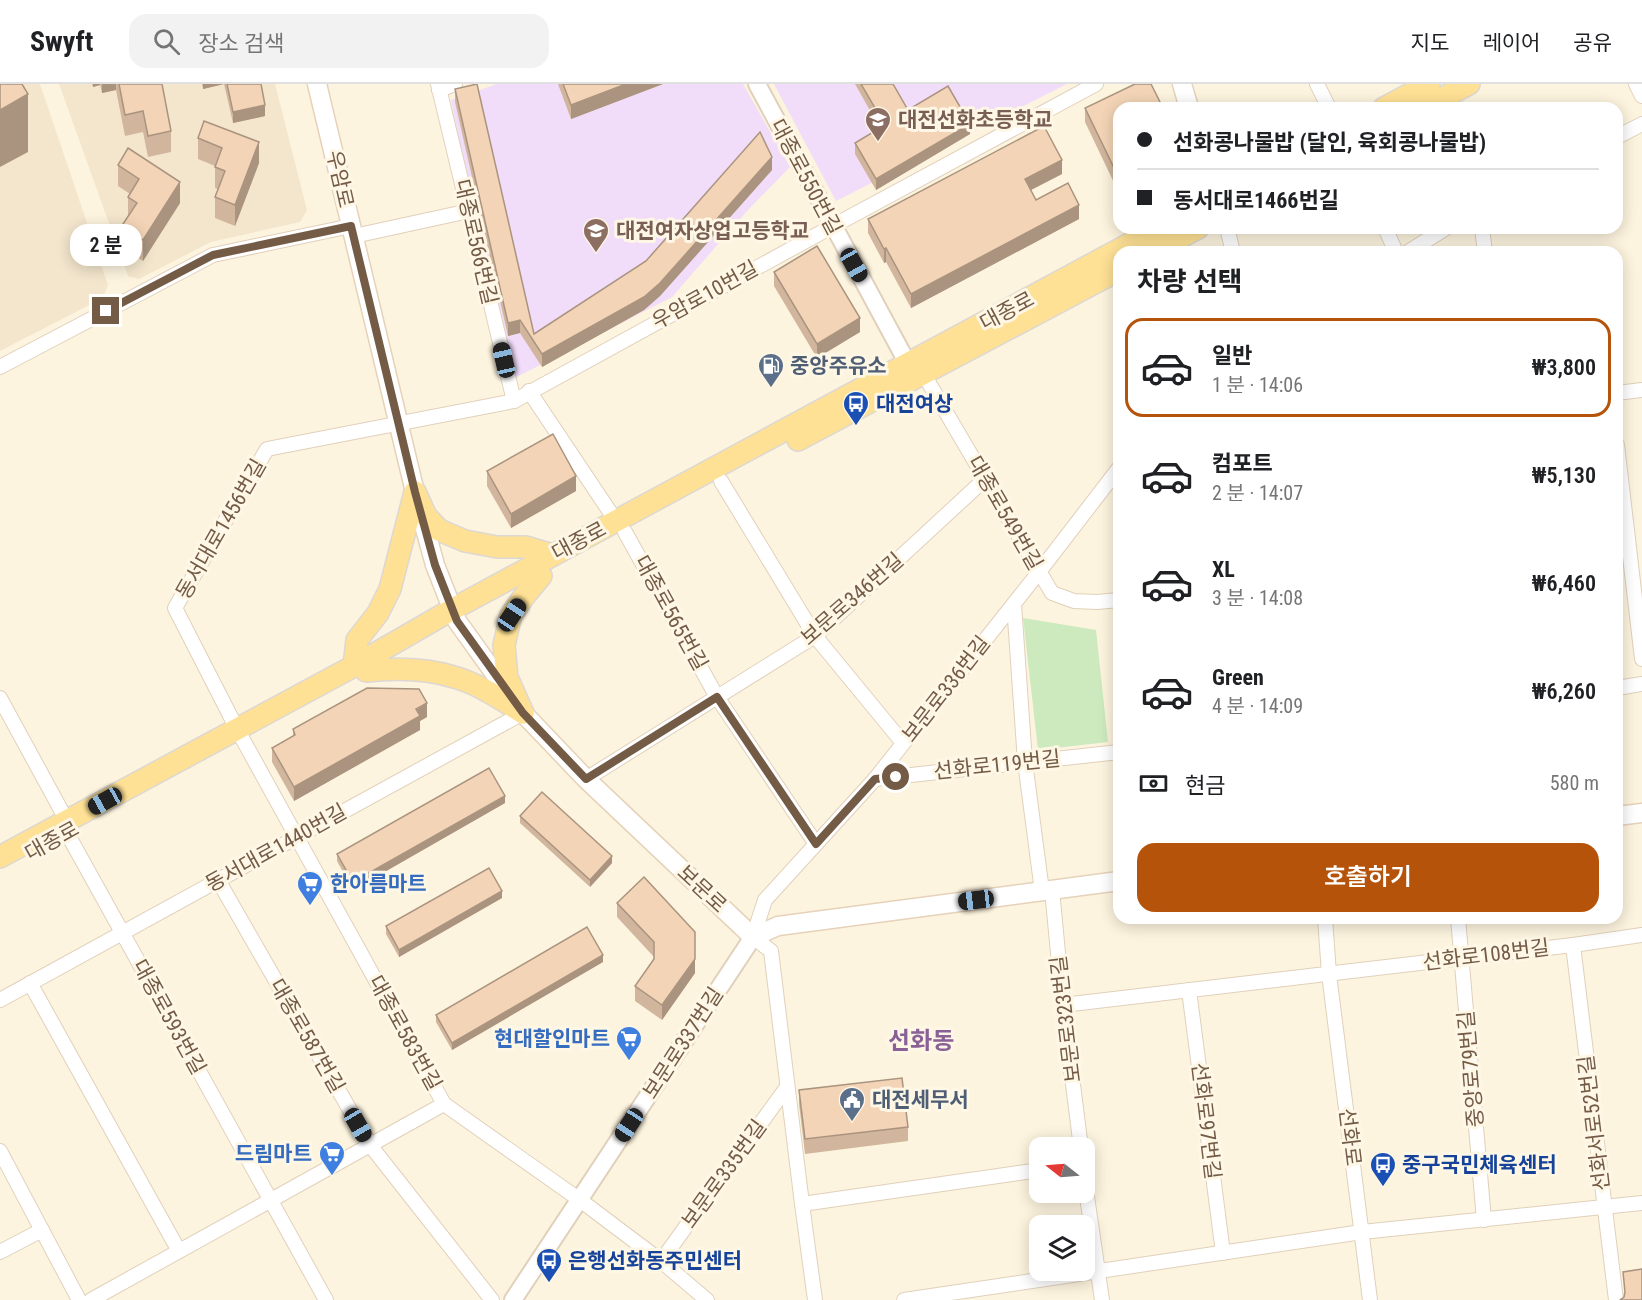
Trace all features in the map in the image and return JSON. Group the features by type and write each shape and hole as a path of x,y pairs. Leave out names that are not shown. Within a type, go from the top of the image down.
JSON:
{"main road":[{"name":"우암로","path":"317,84 415,492 435,565 455,615"},
{"path":"1182,84 1187,102"},
{"path":"1395,102 1429,84"},
{"path":"1435,102 1469,84"},
{"name":"대종로","path":"1128,246 1149,234"},
{"path":"1164,246 1186,234"},
{"name":"대종로","path":"0,869 67,827 455,615 553,555 721,481 1113,255"},
{"name":"대종로","path":"455,615 541,576 620,527 916,369 1113,273"},
{"path":"415,492 426,516 439,530 465,542 497,547 526,547 553,555"},
{"path":"415,492 390,589 378,613 357,640 360,668 411,669 454,677 489,692 523,713"},
{"path":"523,713 507,676 504,645 512,615 541,576"},
{"name":"보문로","path":"455,615 523,713 586,779 753,937"},
{"path":"1623,815 1642,813"},
{"name":"대종로","path":"0,857 67,827"},
{"path":"753,937 778,926 1113,882"}],"street":[{"path":"439,87 455,84"},
{"name":"대종로550번길","path":"757,84 832,226 916,369"},
{"name":"우암로10번길","path":"399,423 514,401 1096,84"},
{"path":"1317,84 1326,102"},
{"path":"1636,84 1642,96"},
{"name":"대종로566번길","path":"439,87 514,401"},
{"path":"1623,134 1642,124"},
{"path":"0,367 213,255 469,211"},
{"path":"1418,246 1436,234"},
{"name":"대종로549번길","path":"916,369 985,479 1052,593 1074,601 1113,601"},
{"path":"1623,392 1642,390"},
{"path":"529,391 620,527"},
{"name":"동서대로1456번길","path":"239,734 175,608 267,449 399,423"},
{"name":"보문로336번길","path":"753,937 765,900 875,779 1113,476"},
{"name":"보문로346번길","path":"586,779 815,636 985,479"},
{"path":"721,481 815,636 903,743"},
{"name":"대종로565번길","path":"620,527 717,697 816,844"},
{"path":"1623,531 1642,659"},
{"path":"1014,604 1025,762 1047,891"},
{"path":"1623,687 1642,684"},
{"name":"대종로593번길","path":"0,698 122,933 326,1300"},
{"name":"동서대로1440번길","path":"0,999 523,713"},
{"name":"대종로583번길","path":"239,734 444,1104 580,1200 661,1261 707,1300"},
{"name":"선화로119번길","path":"875,779 1113,753"},
{"name":"대종로587번길","path":"218,880 370,1145 492,1300"},
{"name":"보문로323번길","path":"1047,891 1080,1137"},
{"name":"선화로","path":"1325,924 1329,974 1370,1300"},
{"name":"중앙로79번길","path":"1458,924 1484,1220"},
{"name":"선화로108번길","path":"1329,974 1642,935"},
{"name":"보문로335번길","path":"753,937 771,951 801,1204 815,1300"},
{"name":"보문로337번길","path":"513,1300 753,937"},
{"name":"선화서로52번길","path":"1573,945 1616,1300"},
{"path":"1063,1005 1329,974"},
{"path":"30,983 179,1251"},
{"name":"선화로97번길","path":"1189,990 1223,1253"},
{"name":"보문로335번길","path":"661,1261 787,1087"},
{"path":"91,1300 444,1104"},
{"path":"0,1151 79,1300"},
{"path":"801,1204 1029,1172"},
{"path":"1088,1203 1102,1300"},
{"path":"904,1300 1362,1232 1642,1203"},
{"path":"0,1252 42,1230"}],"shaded area":[{"path":"0,84 40,84 108,285 103,298 0,351"},
{"path":"59,84 275,84 307,210 300,222 211,242 139,279 128,276"},
{"name":"대전여자상업고등학교","path":"497,84 743,84 790,167 747,211 672,297 509,381 451,100"},
{"name":"대전선화초등학교","path":"774,84 1067,84 836,201"}],"green space":[{"path":"1023,618 1096,630 1108,742 1038,750"}],"building":[{"path":"0,84 22,84 28,94 0,110"},
{"path":"119,84 162,84 171,131 148,136 143,111 125,115"},
{"path":"227,84 261,84 265,105 233,112"},
{"path":"477,84 534,334 646,261 760,132 772,157 660,283 644,297 542,354 520,320 508,323 455,89"},
{"path":"563,84 626,84 571,105"},
{"path":"861,84 893,84 908,110 948,86 970,124 876,179 855,143 885,125"},
{"path":"1135,84 1151,84 1160,102 1113,102 1113,166 1085,108"},
{"path":"204,121 259,142 235,205 215,197 225,171 215,167 222,148 198,138"},
{"path":"1044,126 1062,160 1025,179 1036,200 1068,183 1079,205 911,294 868,219"},
{"path":"128,148 180,182 143,240 121,227 137,203 128,197 139,179 118,165"},
{"path":"817,246 860,318 817,344 774,272"},
{"path":"553,434 576,476 511,514 487,471"},
{"path":"367,688 419,689 427,703 416,709 420,716 294,787 272,748 295,735 293,729"},
{"path":"489,768 505,796 353,882 337,854"},
{"path":"542,792 612,856 590,880 520,816"},
{"path":"489,868 502,891 399,950 386,926"},
{"path":"644,877 695,932 695,959 662,1005 635,986 654,959 654,942 617,903"},
{"path":"587,927 603,955 452,1043 436,1015"},
{"name":"대전세무서","path":"902,1078 908,1127 805,1139 799,1090"},
{"path":"1642,1269 1642,1300 1620,1300 1624,1297 1625,1292 1623,1272"}],"place":[{"name":"대전선화초등학교","path":"878,143"},
{"name":"대전여자상업고등학교","path":"596,254"},
{"name":"중앙주유소","path":"771,389"},
{"name":"대전여상","path":"856,427"},
{"name":"한아름마트","path":"310,907"},
{"name":"현대할인마트","path":"629,1062"},
{"name":"대전세무서","path":"852,1123"},
{"name":"드림마트","path":"332,1177"},
{"name":"중구국민체육센터","path":"1383,1188"},
{"name":"은행선화동주민센터","path":"549,1284"}],"district":[{"name":"선화동","path":"921,1041"}],"route":[{"path":"106,311 213,255 351,226 415,492 435,565 457,621 523,713 586,779 717,697 816,844 875,779 896,777"}]}
